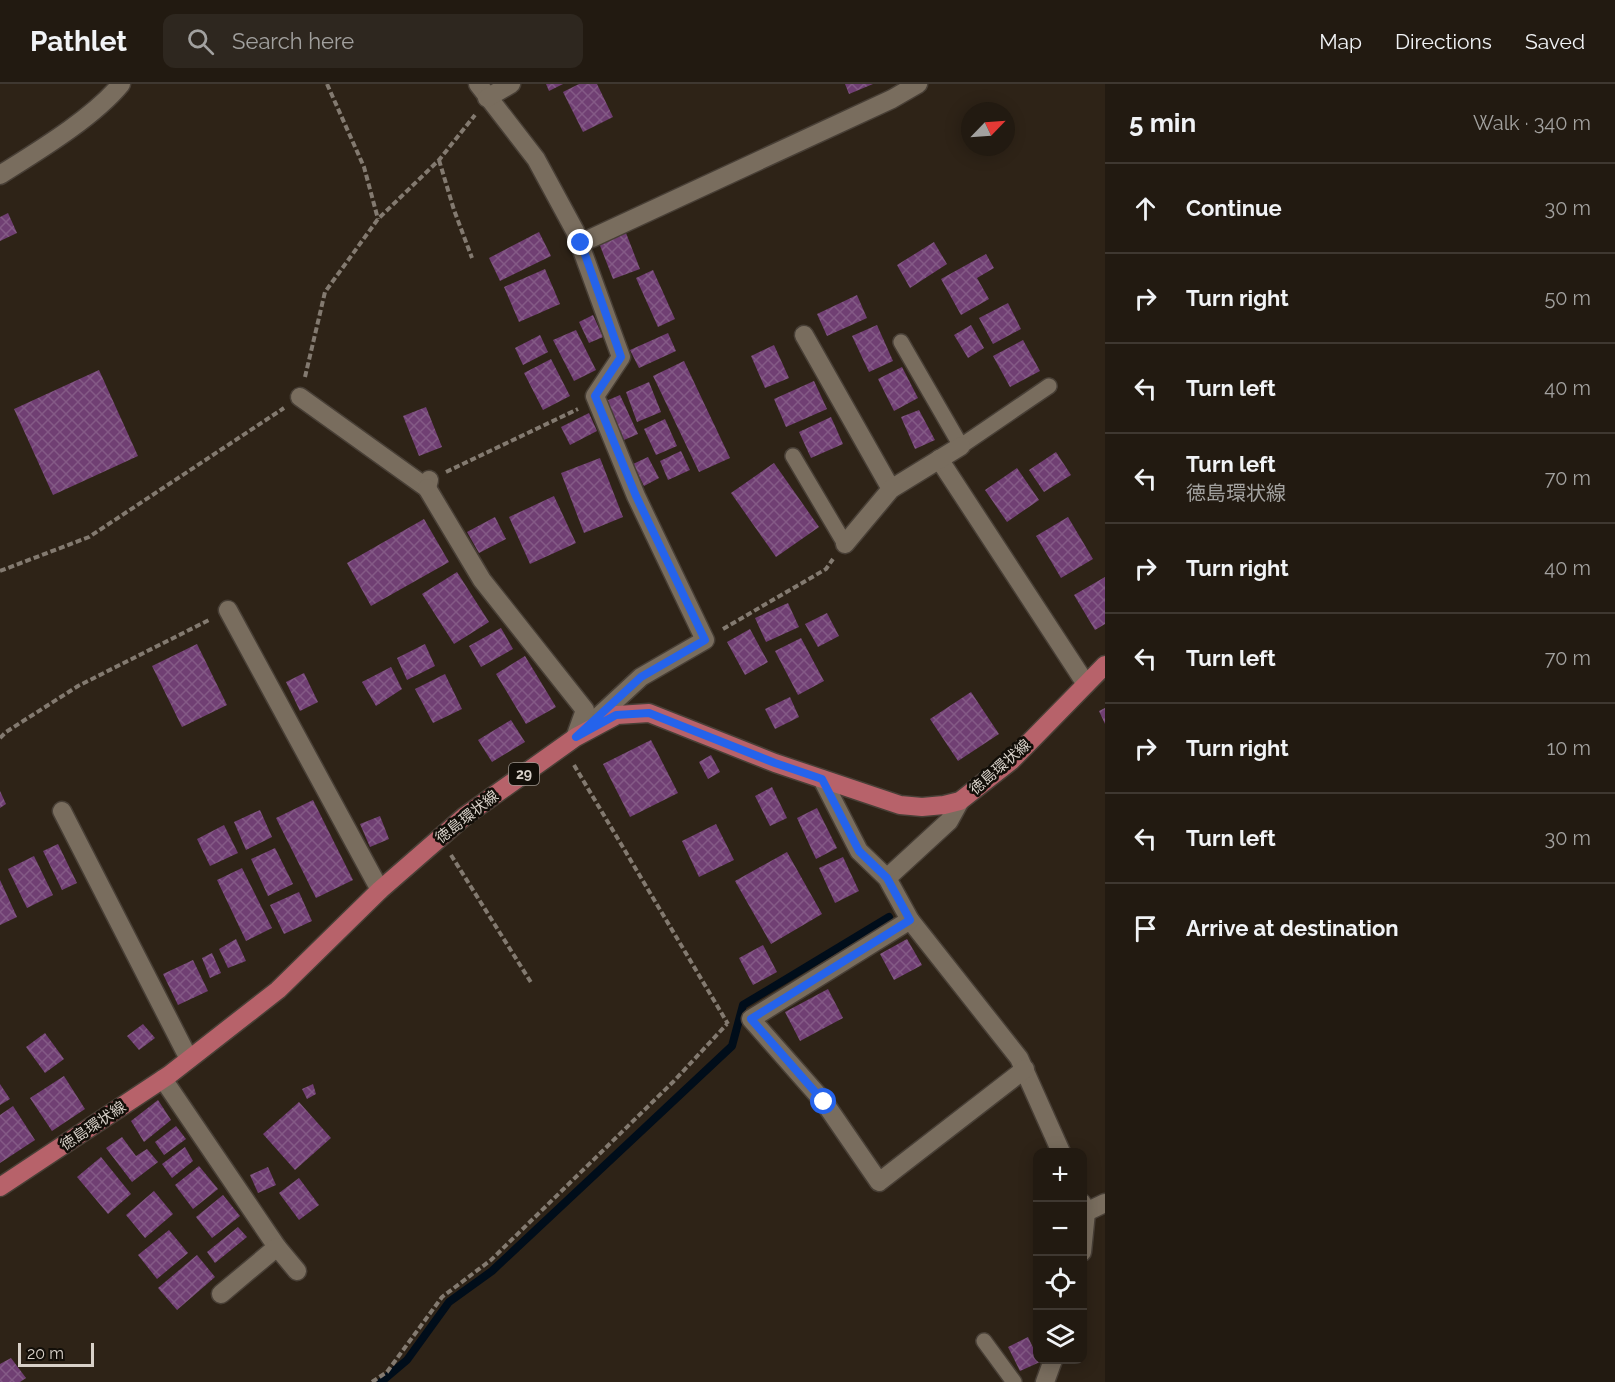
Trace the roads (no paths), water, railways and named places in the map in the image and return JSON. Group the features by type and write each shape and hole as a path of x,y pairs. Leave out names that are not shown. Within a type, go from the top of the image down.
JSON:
{"main road":[{"name":"徳島環状線","path":"0,1187 163,1079 278,990 380,890 465,816 569,742 616,715 649,713 775,763 900,804 922,807 960,801 1011,761 1105,665"}],"street":[{"path":"0,175 42,148 112,95 121,84"},
{"path":"511,84 483,91 536,159 581,243 621,357 593,399 636,496 705,640 641,677 569,742"},
{"path":"581,243 892,99 918,84"},
{"path":"804,335 891,489"},
{"path":"300,397 428,484 482,580 585,710 569,742"},
{"path":"845,544 891,489 961,446"},
{"path":"939,459 1086,684"},
{"path":"228,610 380,890"},
{"path":"822,779 859,851 887,878 910,920 1025,1069 1059,1148"},
{"path":"887,878 948,821 960,801"},
{"path":"62,811 189,1059"},
{"path":"910,920 751,1019 824,1102 879,1182 1025,1069"},
{"path":"163,1079 277,1247 297,1271"},
{"path":"1087,1207 1105,1203"},
{"path":"220,1294 277,1247"},
{"path":"1045,1382 1051,1364"}],"lane":[{"path":"901,342 961,446 1049,386"},
{"path":"793,456 845,544"},
{"path":"984,1341 1014,1382"}],"waterway":[{"path":"381,1382 407,1360 449,1302 492,1271 732,1046 743,1005 889,917"}]}
